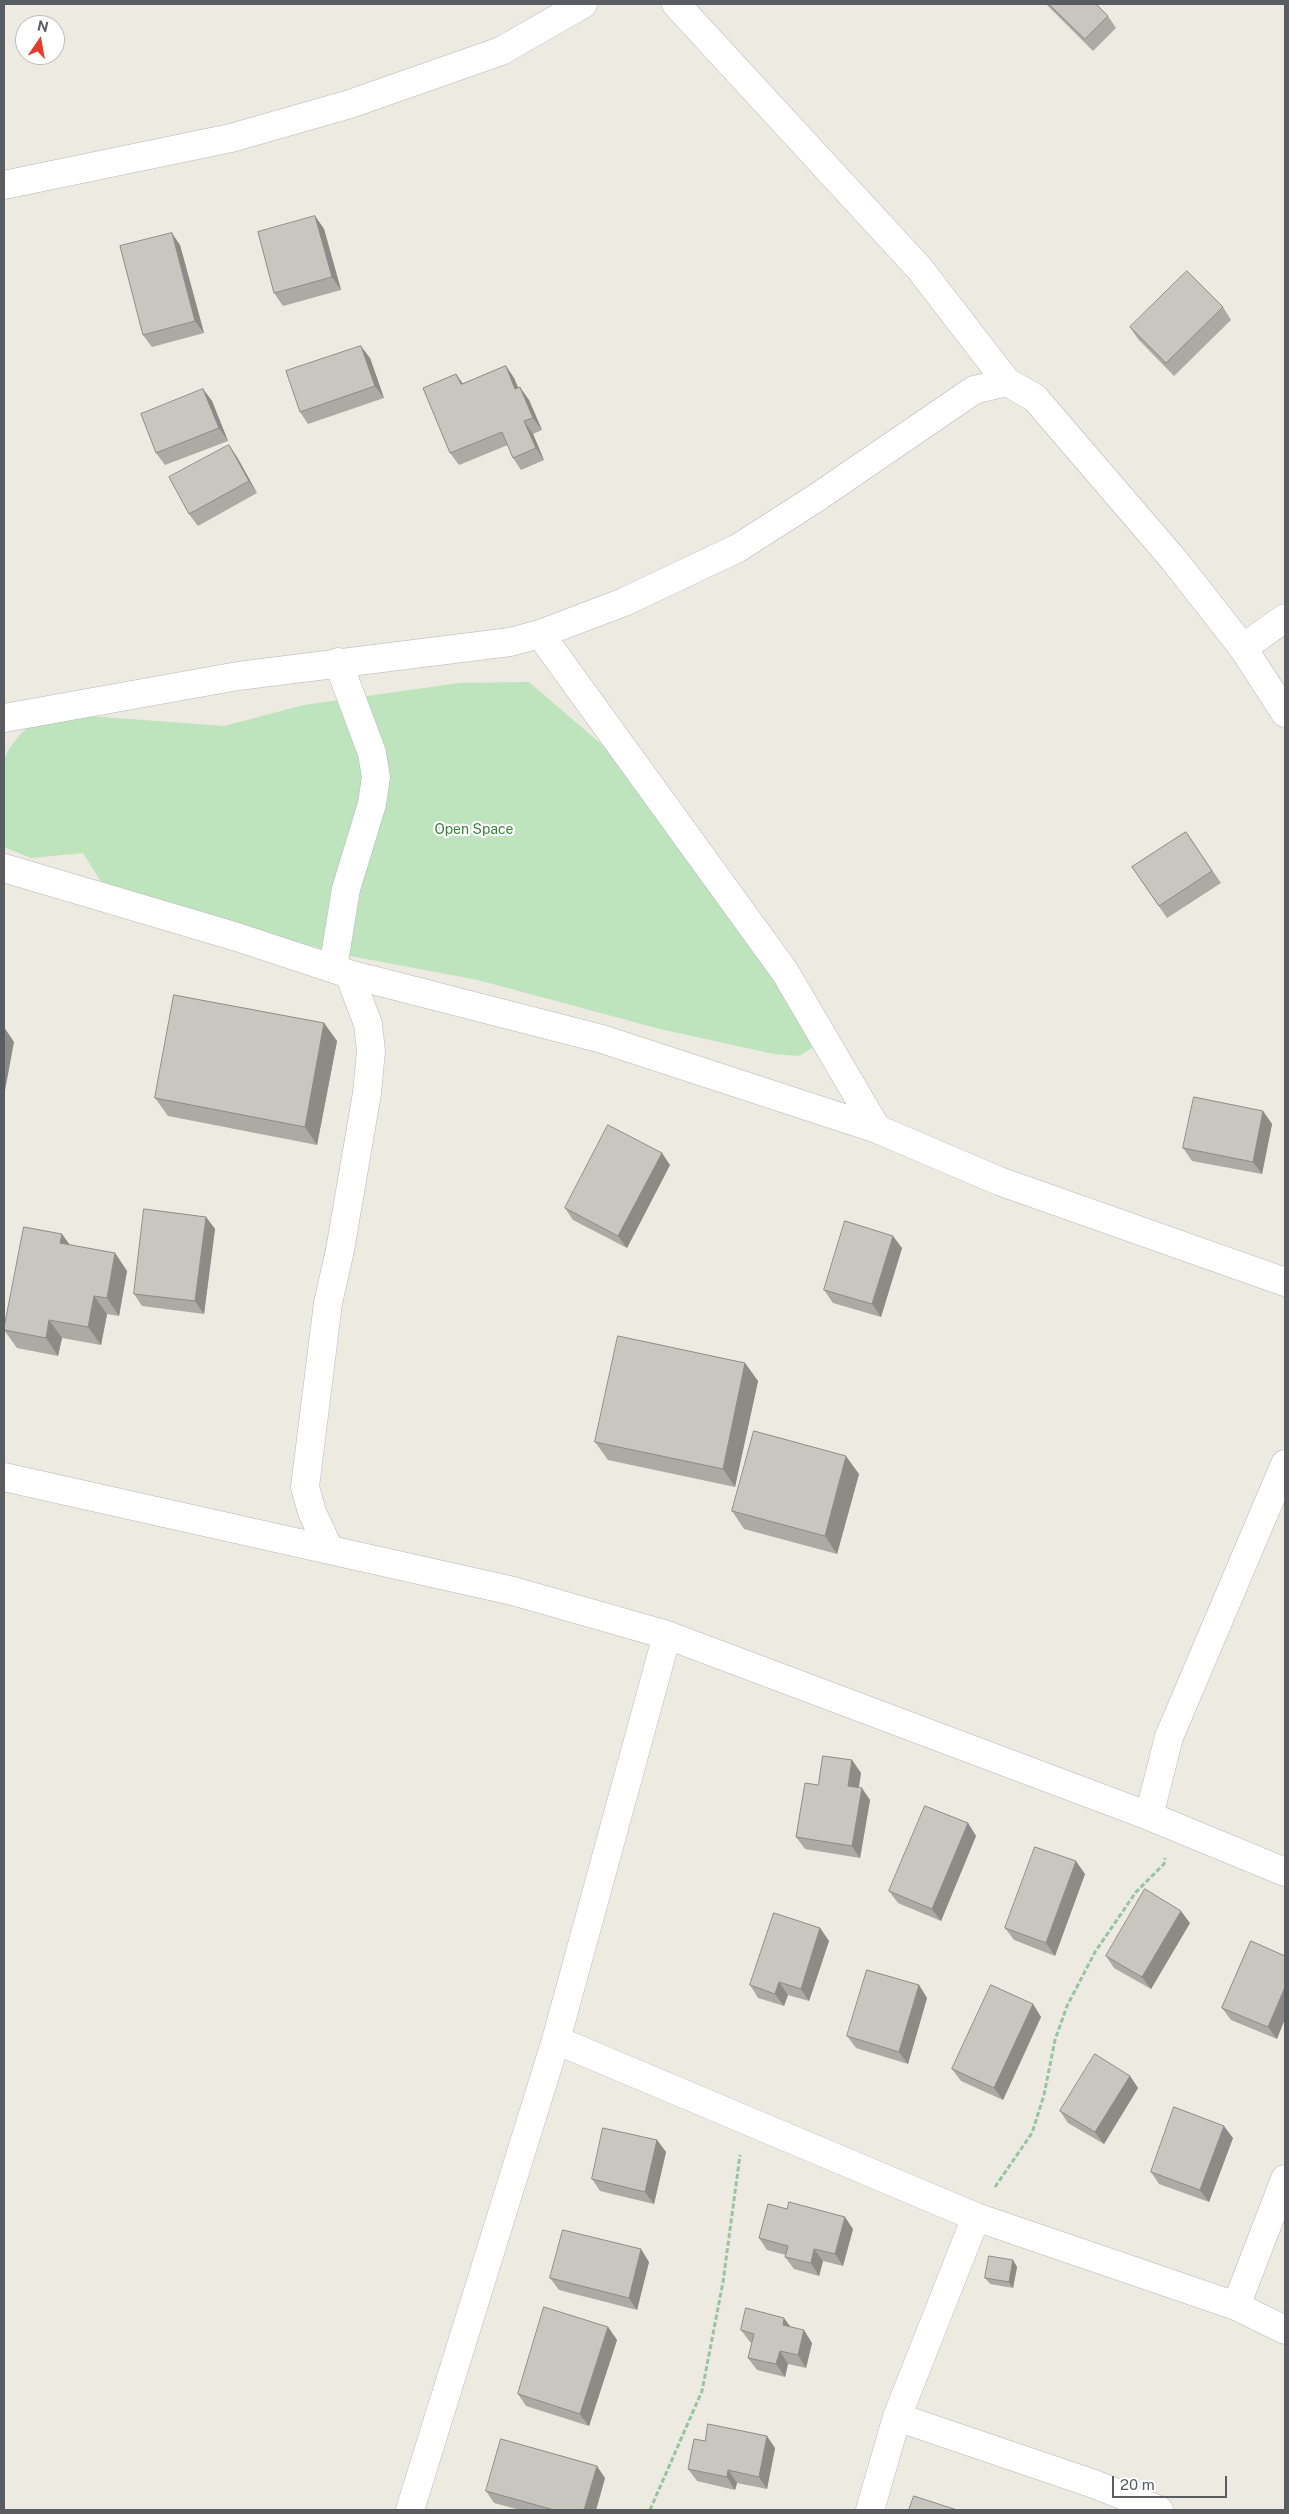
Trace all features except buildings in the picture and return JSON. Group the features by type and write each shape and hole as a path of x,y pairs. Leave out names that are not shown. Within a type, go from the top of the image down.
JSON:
{"street":[{"path":"4,184 230,138 350,104 501,52 583,4"},
{"path":"676,4 919,268 1007,382 1035,398 1174,560 1243,648 1285,713"},
{"path":"4,718 238,676 510,642 540,634 624,602 738,548 816,498 974,390 1007,382"},
{"path":"1243,648 1285,618"},
{"path":"540,634 785,972 877,1129"},
{"path":"329,1548 312,1512 305,1487 328,1303 342,1240 368,1093 371,1051 368,1024 341,971 346,889 372,804 376,777 372,753 338,662"},
{"path":"4,868 237,937 341,971 602,1039 877,1129 999,1180 1285,1282"},
{"path":"1161,1821 1169,1738 1285,1464"},
{"path":"4,1477 329,1548 514,1591 667,1635 1161,1821 1285,1872"},
{"path":"410,2510 556,2040 667,1635"},
{"path":"556,2040 744,2117 976,2217 1236,2306 1285,2330"},
{"path":"1236,2306 1285,2179"},
{"path":"870,2510 897,2417 976,2217"},
{"path":"897,2417 1094,2484 1159,2510"}],"path":[{"path":"976,2217 1032,2133 1044,2095 1055,2040 1071,1999 1095,1952 1136,1892 1164,1864 1161,1821"},
{"path":"650,2510 702,2391 723,2282 744,2117"}],"green space":[{"name":"Open Space","path":"529,682 643,780 822,1042 799,1056 774,1054 660,1029 478,980 345,955 207,918 115,904 83,853 31,858 4,847 2,786 5,757 8,750 23,732 48,713 224,726 304,705 459,683"}]}
